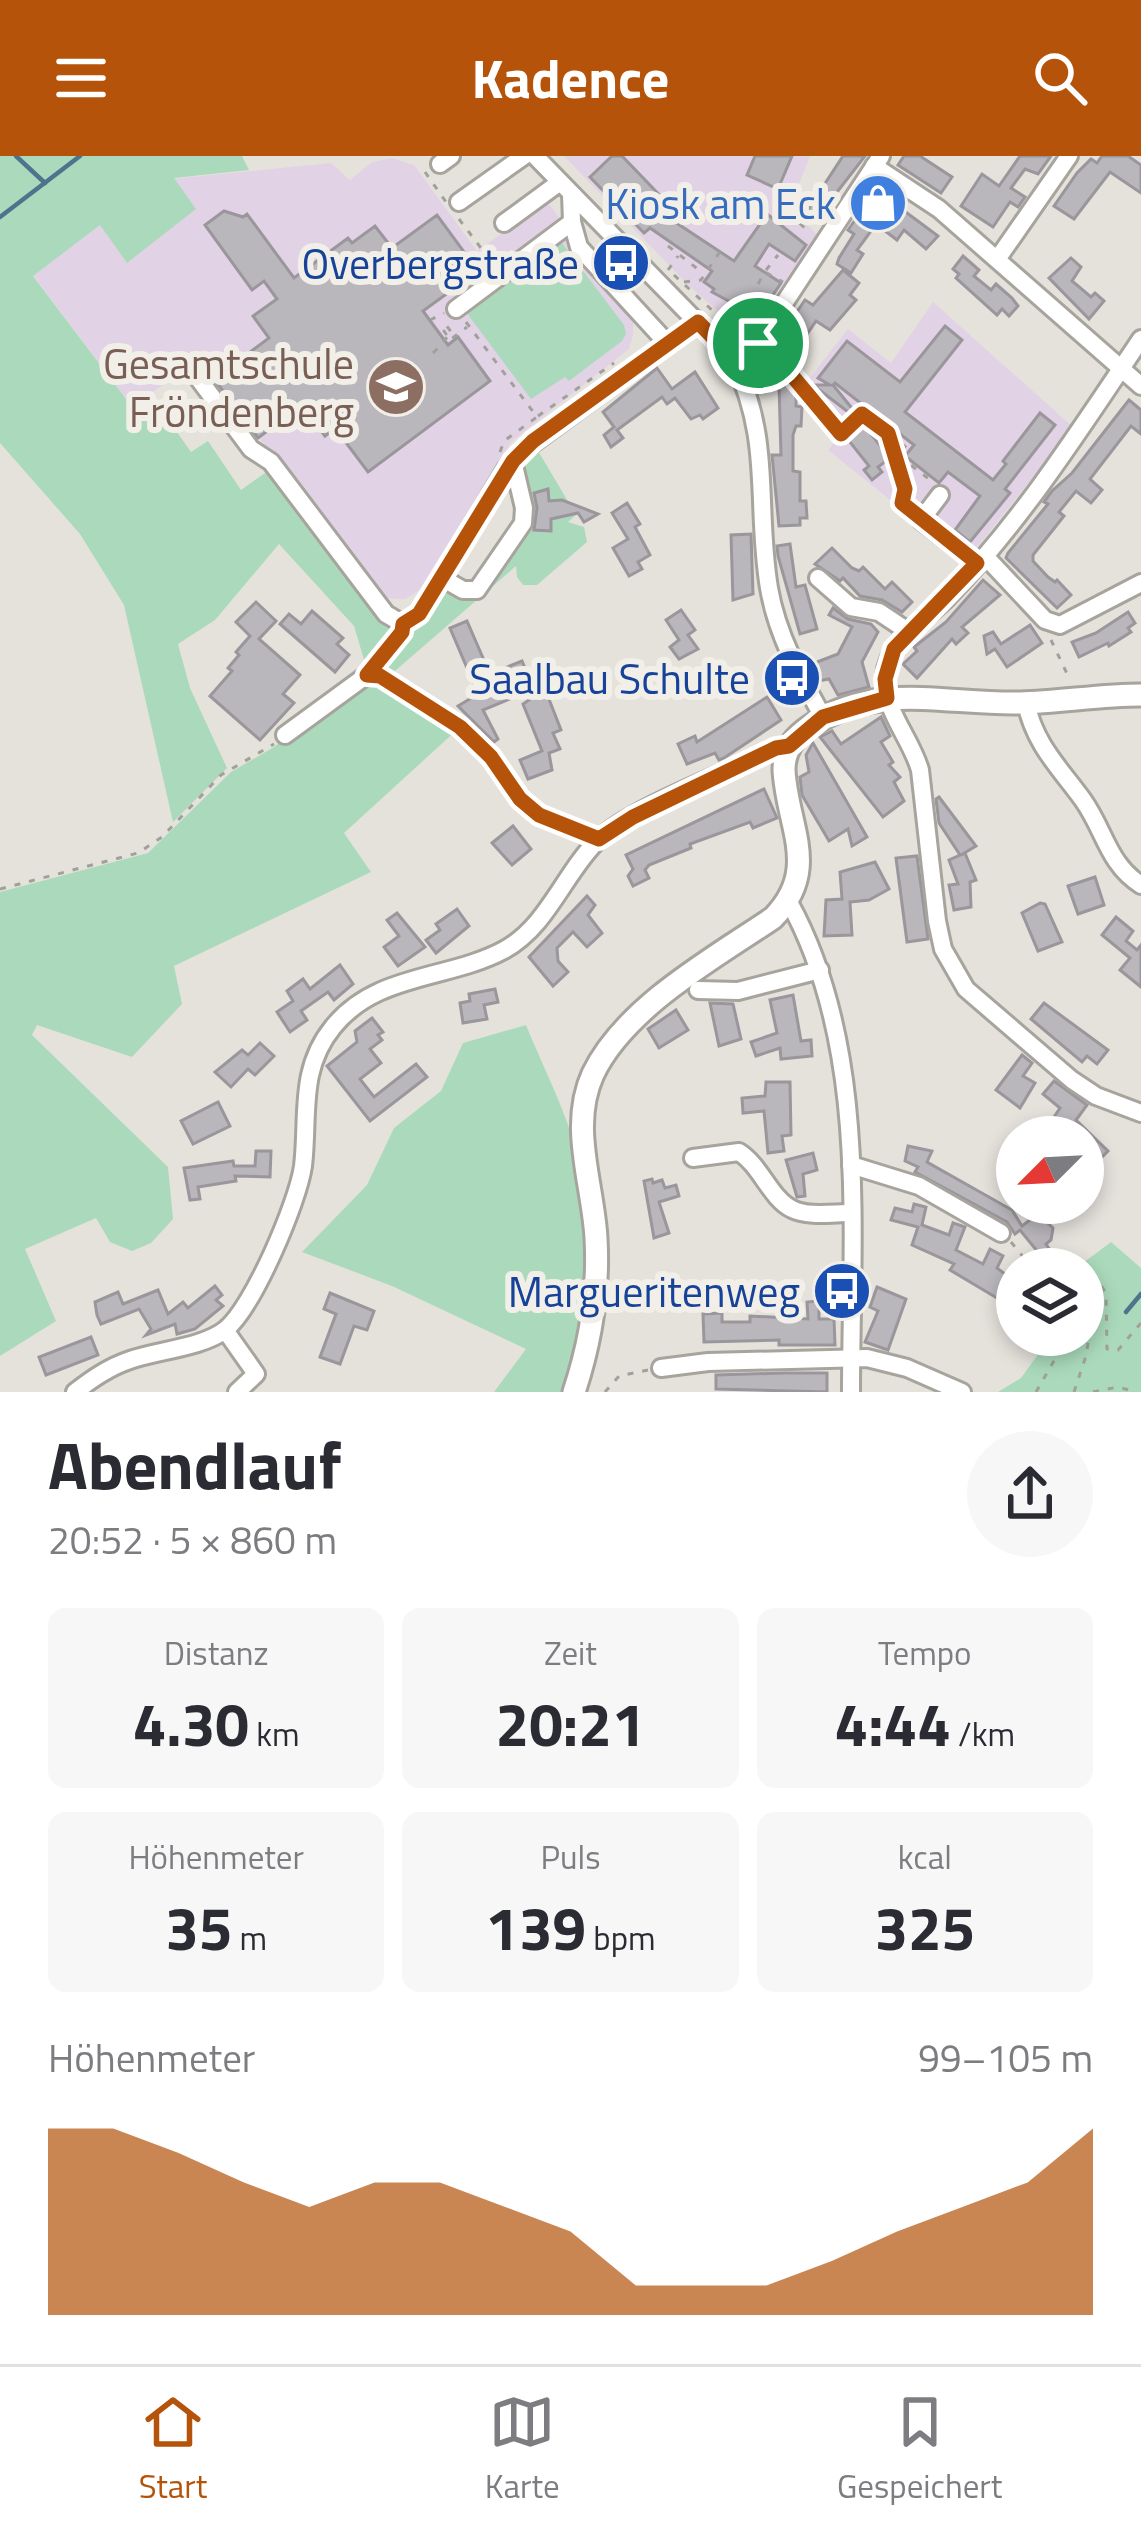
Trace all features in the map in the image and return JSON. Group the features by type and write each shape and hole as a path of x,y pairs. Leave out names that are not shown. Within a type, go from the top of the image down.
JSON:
{"main road":[{"path":"574,1392 596,1308 596,1237 582,1135 584,1100 595,1071 661,995 789,902 800,867 784,778 789,746 823,717 887,698 1026,703 1141,695"}],"street":[{"path":"459,202 524,156"},
{"path":"535,156 733,358 759,432 768,586 778,627 823,717"},
{"path":"998,258 1069,156"},
{"path":"733,358 758,343 877,161 998,258 1141,386"},
{"path":"566,188 579,247 668,344"},
{"path":"504,223 566,188"},
{"path":"456,309 572,222"},
{"path":"189,366 250,449 271,462 386,614 403,624 419,614 442,578 505,462 698,322"},
{"path":"1141,339 1077,435 981,560 909,632 888,662 885,679 887,698 915,751 943,949 966,989 1072,1080 1096,1096 1141,1113"},
{"path":"442,578 463,590 477,590 523,523 524,508 505,462"},
{"path":"939,491 921,520 981,560 1046,620 1069,623 1141,583"},
{"path":"818,578 851,608 879,612 909,632"},
{"path":"285,735 367,675 380,676 460,727 539,815 599,839"},
{"path":"1026,703 1043,752 1086,803 1114,863 1141,885"},
{"path":"75,1392 129,1360 225,1330 266,1265 293,1206 303,1167 308,1078 334,1024 377,991 500,953 521,939 599,839 633,817 789,746"},
{"path":"789,902 820,970 847,1112 851,1392"},
{"path":"698,990 738,992 820,970"},
{"path":"693,1158 739,1152 758,1167 788,1208 850,1214"},
{"path":"850,1165 920,1186 1000,1233"},
{"path":"225,1330 256,1374 238,1392"},
{"path":"661,1368 851,1358 908,1368 962,1392"}],"path":[{"path":"438,164 494,266 483,273"},
{"path":"789,213 819,242"},
{"path":"668,246 705,274"},
{"path":"723,247 697,282 681,282 725,322 741,329 762,323 775,333 769,348 841,434 862,414 907,448 902,458 939,491"},
{"path":"668,270 679,254"},
{"path":"758,284 778,254"},
{"path":"765,272 788,287"},
{"path":"456,309 535,415"},
{"path":"433,352 448,336 450,340 469,326"},
{"path":"505,462 504,441 620,359"},
{"path":"888,433 905,489 902,503 921,520"},
{"path":"1046,620 1046,630 1066,670"},
{"path":"367,675 402,632 403,624"},
{"path":"0,889 138,853 162,837 221,775 285,735"},
{"path":"1000,1233 1014,1248"},
{"path":"1104,1288 1106,1349 1118,1349 1141,1323"},
{"path":"1036,1392 1057,1356"},
{"path":"1075,1392 1086,1356"},
{"path":"605,1392 619,1376 661,1368"},
{"path":"1093,1392 1118,1388 1136,1392"}],"shaded area":[{"path":"564,156 810,156 789,209 818,235 747,336 689,286"},
{"name":"Gesamtschule Fröndenberg","path":"392,158 414,165 477,251 547,201 633,319 629,349 511,442 425,587 405,599 379,598 260,439 253,443 189,366 132,407 33,275 160,180 331,163 350,180 372,162"},
{"path":"933,302 1073,427 966,561 828,450 850,422 804,385 848,329 891,363"}],"green space":[{"path":"0,156 242,156 249,170 174,178 196,209 127,263 100,225 33,276 132,407 151,395 191,452 208,441 241,490 272,468 400,630 423,620 446,588 472,598 482,595 388,677 365,663 354,626 279,544 215,620 178,644 190,688 227,768 173,822 124,605 80,534 0,443"},
{"path":"562,243 626,334 569,381 565,377 531,399 466,312"},
{"path":"537,449 576,515 568,522 584,527 587,542 537,585 523,585 516,566 484,594 520,538 519,466"},
{"path":"367,677 459,728 344,833 371,872 174,966 182,1004 132,1057 37,1025 32,1035 168,1167 173,1219 151,1243 132,1251 110,1242 96,1218 25,1249 56,1321 0,1356 0,892 148,853 231,772 274,747"},
{"path":"526,1025 567,1123 586,1200 587,1299 563,1392 494,1392 526,1349 392,1286 302,1252 367,1185 394,1128 441,1091 463,1043"},
{"path":"1111,1242 1141,1268 1141,1392 998,1392 1021,1378 1037,1356 1104,1356 1103,1248"}],"building":[{"path":"612,156 622,156 671,207 663,214 734,261 767,214 806,245 795,261 769,244 755,266 781,283 758,317 712,292 704,282 712,271 650,228 644,233 590,177"},
{"path":"755,156 792,156 778,189 747,175"},
{"path":"843,156 865,156 827,205 831,208 822,222 807,211"},
{"path":"904,156 920,156 952,177 941,193 898,165"},
{"path":"1020,156 1051,156 1038,174 1025,169 1011,188 1025,197 1018,207 1010,202 993,227 961,206 982,174 999,186"},
{"path":"1102,156 1128,156 1141,165 1141,193 1110,172 1074,219 1054,206 1077,173 1091,159 1097,163"},
{"path":"876,190 938,236 926,249 904,230 897,240 876,224 857,250 863,254 851,273 837,264 854,234 848,230"},
{"path":"224,211 247,214 294,278 348,238 352,243 375,226 392,248 437,215 478,271 423,311 448,345 458,337 490,381 368,472 335,428 325,436 302,406 258,438 214,379 269,338 253,316 277,299 264,281 252,290 205,225"},
{"path":"963,256 979,270 974,276 991,290 996,284 1012,298 1018,306 1009,316 1002,309 997,315 956,278 959,274 953,269"},
{"path":"1071,258 1081,267 1072,281 1104,301 1089,319 1049,278"},
{"path":"843,270 859,283 850,295 856,300 830,330 816,321 791,358 773,347 805,300 813,305"},
{"path":"945,326 962,340 905,412 993,480 1040,413 1055,425 970,542 955,530 980,496 948,472 939,483 905,456 914,445 835,383 855,412 852,415 813,385 830,385 818,378 847,341 900,382"},
{"path":"657,368 672,389 695,372 718,408 703,419 700,415 691,419 675,398 667,404 662,397 617,430 623,438 611,447 604,435 614,427 603,412"},
{"path":"779,385 796,385 796,406 802,407 801,426 796,426 793,435 793,471 800,472 800,501 806,501 807,518 800,518 800,525 779,526 772,455 781,455"},
{"path":"1129,400 1141,410 1141,434 1131,426 1090,479 1102,490 1091,503 1076,491 1059,512 1064,516 1033,555 1048,577 1071,595 1057,608 1006,558 1048,504 1044,502 1052,491 1072,473"},
{"path":"863,424 890,458 872,480 864,470 869,466 846,437"},
{"path":"548,489 549,501 562,500 598,514 584,522 578,513 551,519 551,531 534,530 534,493"},
{"path":"627,503 650,555 638,562 642,569 629,576 613,548 628,539 612,513"},
{"path":"751,534 753,594 733,600 731,535"},
{"path":"790,544 796,587 805,585 817,629 800,634 778,556 777,546"},
{"path":"832,548 852,568 859,571 863,567 885,589 892,582 912,602 902,612 882,600 860,596 843,578 840,581 815,564"},
{"path":"983,580 1000,595 962,627 968,633 956,644 952,639 917,678 903,664 917,651 914,647 946,622"},
{"path":"256,602 276,621 259,639 300,675 283,694 294,703 260,740 210,696 232,671 228,668 239,655 236,652 250,636 236,622"},
{"path":"833,608 848,619 871,624 878,632 862,662 869,687 838,695 829,679 818,681 812,664 838,654 852,627 829,615"},
{"path":"681,610 695,630 688,635 698,649 679,659 670,647 679,640 666,620"},
{"path":"312,611 343,638 337,644 349,655 335,672 280,624 289,614 301,624"},
{"path":"1128,612 1135,623 1128,628 1131,632 1079,657 1072,642"},
{"path":"467,621 490,674 522,661 534,689 483,710 498,739 494,742 458,706 478,694 450,628"},
{"path":"1030,625 1042,643 1007,667 995,649 987,654 984,636 993,632 1001,644"},
{"path":"545,689 561,730 553,733 560,749 549,753 552,770 528,779 520,760 542,751 523,704"},
{"path":"767,697 781,720 724,758 719,760 715,753 687,764 678,744 695,736 697,742"},
{"path":"881,717 890,736 881,742 893,762 889,765 900,777 894,782 904,801 883,817 820,737 832,731 841,744"},
{"path":"813,743 867,837 852,846 848,829 829,841 802,795 800,777 809,772 806,755"},
{"path":"764,789 777,818 753,828 750,822 690,844 691,848 649,865 645,870 649,878 633,886 628,876 633,869 626,855"},
{"path":"939,797 976,846 961,855 965,853 976,880 970,882 971,907 954,910 949,885 958,884 949,860 960,855 939,823"},
{"path":"513,826 531,849 512,865 492,843"},
{"path":"917,856 928,939 907,942 896,858"},
{"path":"875,862 889,889 869,900 850,902 852,935 824,936 826,900 842,899 840,872"},
{"path":"1095,877 1104,905 1078,914 1068,886"},
{"path":"587,896 595,905 588,915 602,933 587,947 573,932 557,948 558,961 568,972 553,986 529,957"},
{"path":"1045,904 1062,942 1038,951 1022,913"},
{"path":"457,909 469,926 436,953 426,940 440,930 436,924"},
{"path":"397,913 425,947 398,966 384,947 399,936 387,920"},
{"path":"1116,917 1133,931 1126,941 1137,950 1141,945 1141,987 1120,970 1130,958 1102,935"},
{"path":"340,965 353,984 334,1000 328,992 301,1011 307,1020 290,1032 277,1012 293,1001 287,991 303,979 310,989"},
{"path":"495,989 498,1002 484,1005 487,1019 463,1023 460,1003 470,1001 469,994"},
{"path":"793,995 801,1041 811,1040 812,1056 781,1059 780,1048 756,1056 751,1042 777,1033 770,1000"},
{"path":"710,1003 733,1004 741,1039 719,1046"},
{"path":"1044,1003 1108,1050 1097,1064 1087,1056 1082,1062 1031,1019"},
{"path":"676,1010 688,1030 659,1048 648,1029"},
{"path":"372,1018 383,1032 378,1035 382,1040 370,1049 381,1063 360,1079 374,1097 416,1064 427,1077 370,1121 327,1066 357,1042 355,1031"},
{"path":"260,1043 274,1056 255,1075 248,1069 231,1087 215,1072 242,1050 248,1055"},
{"path":"1022,1055 1032,1063 1023,1076 1035,1083 1020,1108 996,1090"},
{"path":"1054,1081 1087,1105 1079,1116 1055,1116 1060,1108 1043,1094"},
{"path":"766,1082 790,1082 791,1135 782,1136 784,1151 768,1153 764,1111 743,1113 742,1098 765,1096"},
{"path":"218,1102 230,1126 193,1144 181,1121"},
{"path":"908,1146 932,1151 927,1162 996,1201 996,1216 915,1172 918,1167 905,1161"},
{"path":"256,1151 271,1151 270,1177 235,1176 236,1181 198,1187 200,1199 190,1200 184,1168 233,1161 234,1166 255,1166"},
{"path":"813,1153 817,1170 803,1174 805,1196 797,1197 786,1160"},
{"path":"652,1179 653,1183 662,1180 665,1188 676,1185 679,1196 659,1202 669,1233 654,1238 644,1181"},
{"path":"914,1204 926,1207 922,1225 949,1235 953,1223 965,1227 956,1250 983,1264 990,1249 996,1252 996,1297 950,1270 954,1264 912,1245 918,1227 891,1220 895,1208 912,1212"},
{"path":"1008,1224 1049,1224 1053,1228 1049,1248 1035,1248 1020,1230 1015,1234"},
{"path":"215,1286 222,1295 216,1300 223,1306 195,1329 177,1334 175,1324 146,1335 151,1329 139,1309 101,1324 97,1315 95,1302 118,1292 123,1304 158,1290 168,1314 183,1302 188,1308"},
{"path":"877,1287 906,1299 888,1350 865,1342 878,1311 870,1307"},
{"path":"330,1293 374,1311 367,1330 354,1326 340,1364 320,1357 336,1314 324,1309"},
{"path":"819,1301 819,1319 834,1319 835,1345 779,1345 779,1340 704,1342 703,1314 722,1313 722,1322 750,1322 750,1316 808,1319 807,1302"},
{"path":"91,1337 98,1355 46,1375 39,1357"},
{"path":"827,1373 827,1392 716,1389 716,1375"}],"waterway":[{"path":"16,156 45,183"},
{"path":"0,217 80,156"},
{"path":"1126,1312 1141,1294"}],"place":[{"name":"Kiosk am Eck","path":"878,203"},
{"name":"Overbergstraße","path":"621,263"},
{"name":"Gesamtschule Fröndenberg","path":"396,387"},
{"name":"Saalbau Schulte","path":"792,678"},
{"name":"Margueritenweg","path":"842,1291"}],"route":[{"path":"698,322 733,358 758,343 768,328 775,333 769,348 841,434 862,414 888,433 905,489 902,503 977,563 894,649 885,679 887,698 823,717 789,746 633,817 599,839 539,815 460,727 380,676 367,675 402,632 403,624 419,614 506,470 533,441 698,322"}]}
